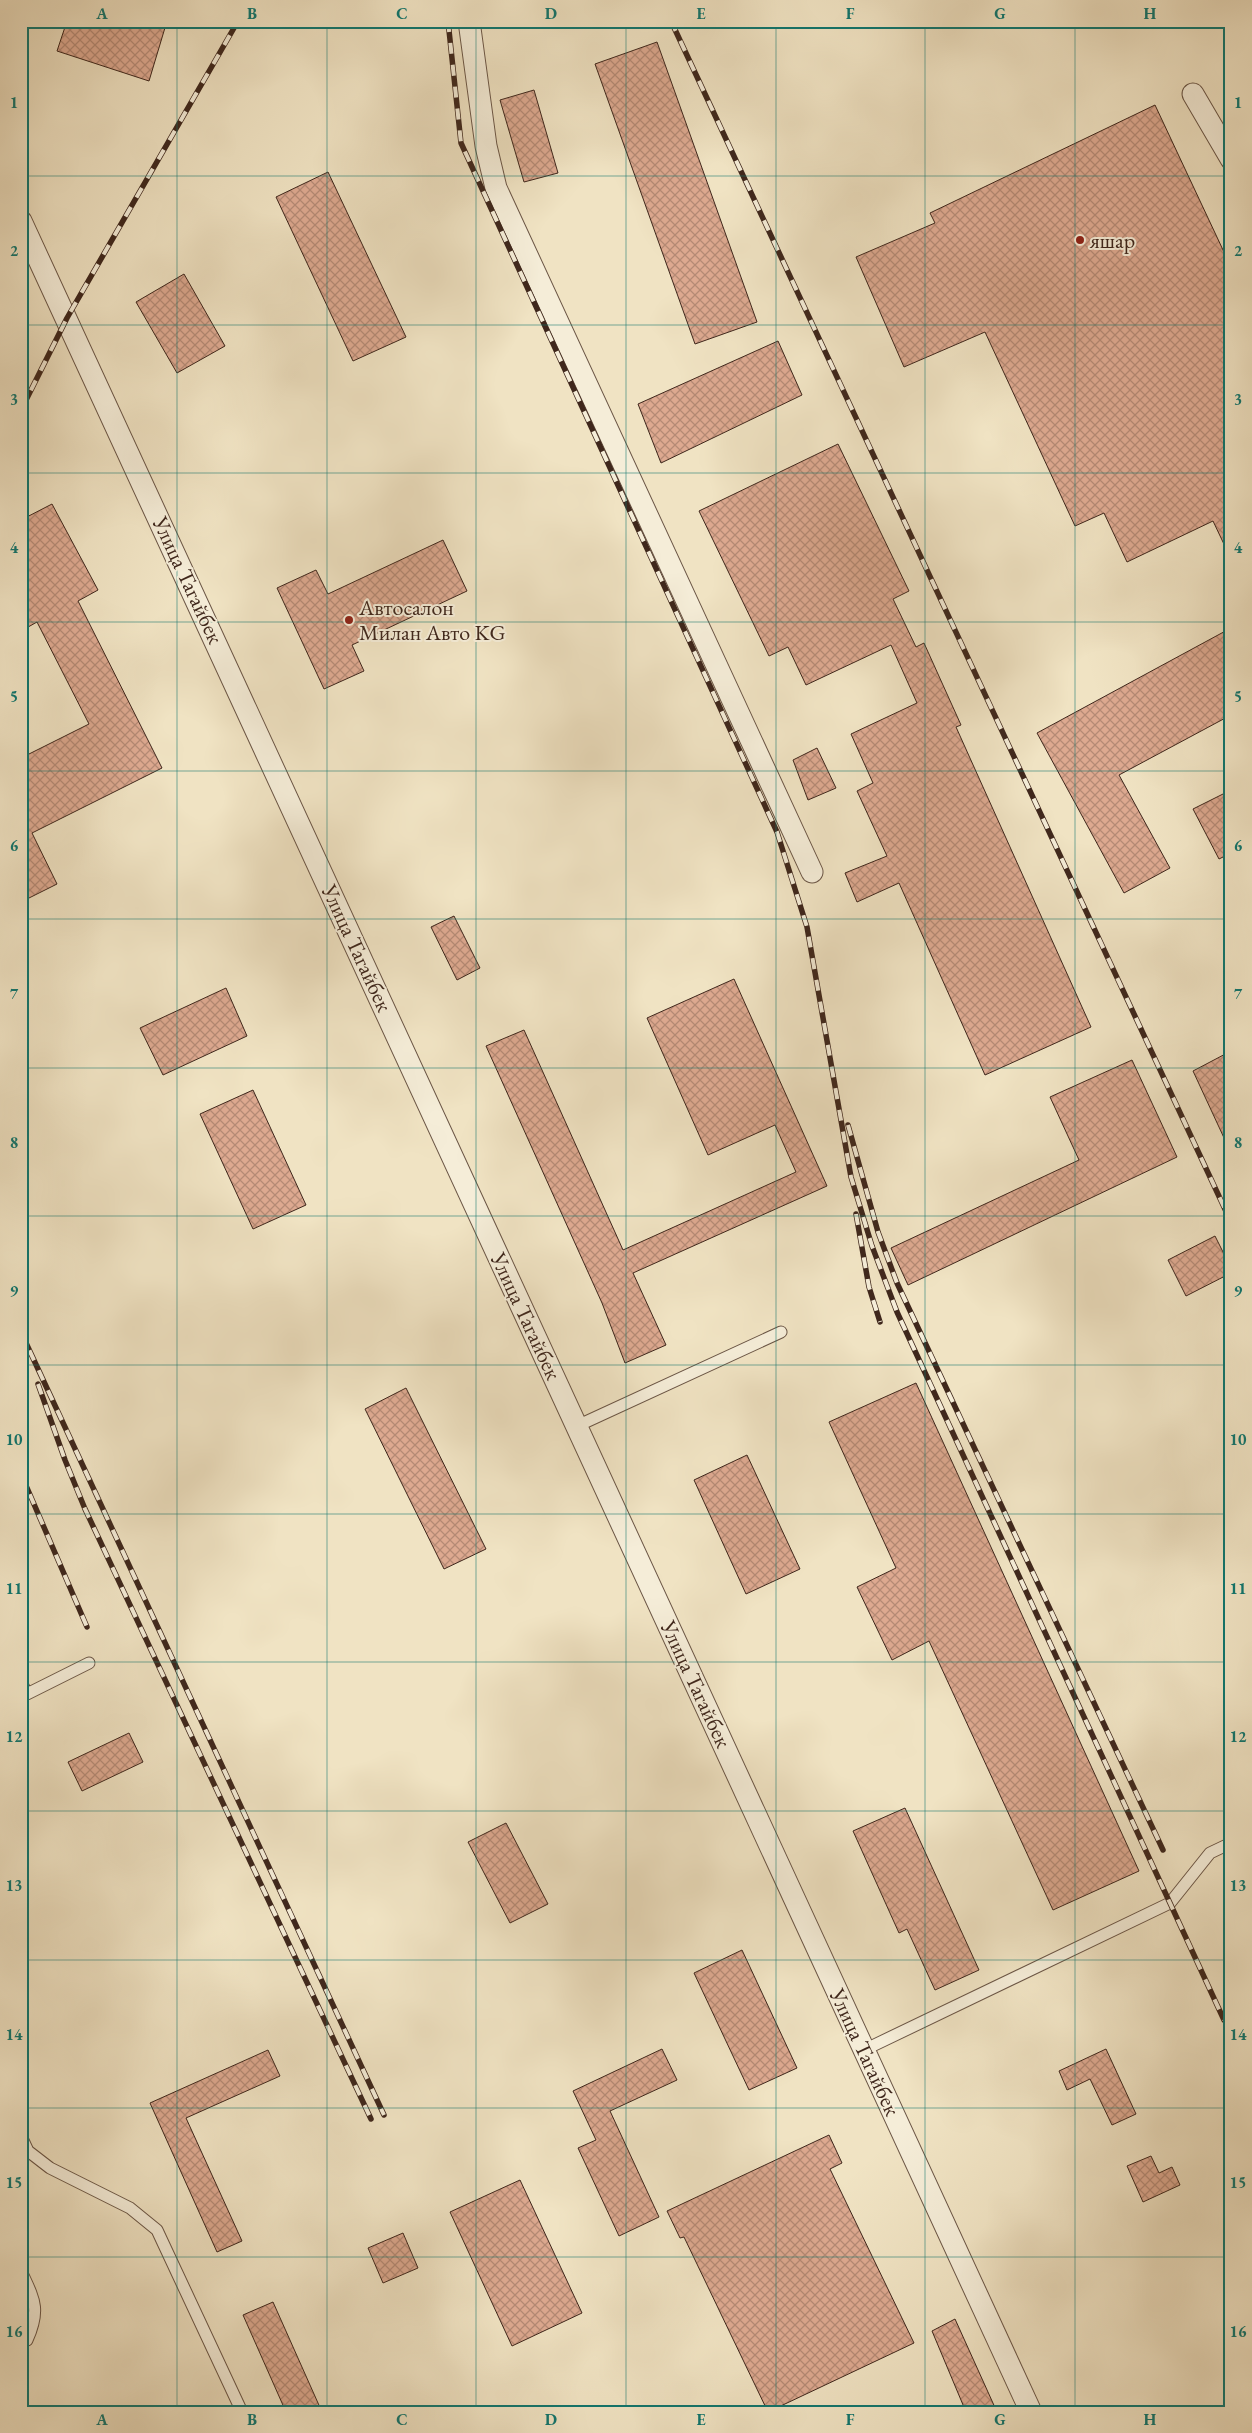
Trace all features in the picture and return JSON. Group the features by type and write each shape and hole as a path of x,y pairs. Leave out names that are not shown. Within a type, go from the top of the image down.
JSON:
{"street":[{"path":"468,21 486,146 496,188 812,872"},
{"path":"1193,94 1231,159"},
{"name":"Улица Тагайбек","path":"21,220 1031,2412"}],"lane":[{"path":"577,1426 781,1332"},
{"path":"21,1682 27,1694 88,1663"},
{"path":"864,2050 1170,1903 1210,1853 1231,1843"},
{"path":"21,2136 28,2151 50,2168 130,2208 156,2230 242,2412"},
{"path":"21,2270 36,2302 35,2323 27,2340 21,2340"}],"building":[{"path":"67,21 167,21 149,81 57,51"},
{"path":"657,42 757,322 695,344 595,64"},
{"path":"534,90 558,173 524,182 500,100"},
{"path":"1155,105 1231,267 1231,559 1213,521 1127,562 1104,513 1075,526 985,332 904,367 856,257 935,223 930,213"},
{"path":"328,172 406,337 353,361 276,197"},
{"path":"184,274 225,346 177,373 136,302"},
{"path":"778,341 802,395 661,463 638,404"},
{"path":"838,444 909,591 893,599 916,647 924,643 961,725 956,727 1091,1027 985,1075 899,883 857,902 845,873 887,856 857,791 873,783 851,734 917,703 891,645 806,685 788,647 769,656 699,511"},
{"path":"52,504 98,590 78,601 162,768 32,833 57,884 21,902 21,758 89,724 37,622 21,631 21,520"},
{"name":"Автосалон Милан Авто KG","path":"443,540 467,591 352,645 364,671 324,689 277,588 316,570 328,594"},
{"path":"1231,628 1231,715 1119,775 1170,868 1124,893 1037,733"},
{"path":"817,748 836,788 808,800 793,760"},
{"path":"1231,790 1231,853 1219,859 1193,809"},
{"path":"454,916 480,968 457,980 431,927"},
{"path":"734,979 827,1186 633,1273 666,1345 625,1363 602,1303 486,1046 524,1030 623,1250 796,1172 775,1125 708,1155 647,1018"},
{"path":"226,988 247,1036 163,1075 140,1028"},
{"path":"1231,1051 1231,1153 1193,1071"},
{"path":"1132,1060 1177,1157 908,1285 891,1248 1079,1160 1050,1097"},
{"path":"253,1090 306,1205 253,1229 200,1114"},
{"path":"1215,1236 1231,1268 1231,1273 1186,1296 1168,1260"},
{"path":"916,1383 1139,1871 1053,1910 929,1641 892,1660 857,1587 896,1568 829,1422"},
{"path":"406,1388 486,1549 444,1569 365,1409"},
{"path":"747,1455 800,1569 746,1594 694,1480"},
{"path":"129,1733 143,1762 82,1791 68,1762"},
{"path":"905,1808 979,1970 935,1990 907,1929 899,1933 853,1831"},
{"path":"506,1823 548,1904 510,1923 468,1842"},
{"path":"742,1950 797,2068 749,2090 694,1973"},
{"path":"662,2049 677,2080 610,2111 659,2217 619,2236 578,2148 596,2140 573,2091"},
{"path":"1106,2049 1136,2114 1112,2125 1090,2079 1067,2090 1059,2071"},
{"path":"268,2050 280,2076 186,2118 242,2241 217,2252 150,2103"},
{"path":"829,2135 842,2163 830,2169 914,2343 768,2412 684,2237 680,2238 667,2211"},
{"path":"1151,2156 1159,2173 1172,2167 1180,2185 1143,2202 1127,2166"},
{"path":"520,2180 582,2313 512,2346 450,2212"},
{"path":"403,2233 418,2268 383,2283 368,2248"},
{"path":"273,2302 322,2412 286,2412 243,2315"},
{"path":"955,2319 997,2412 966,2412 932,2331"}],"railway":[{"path":"21,410 67,318 238,21"},
{"path":"448,21 461,143 777,832 807,927 851,1177 872,1246 897,1312 1224,2020"},
{"path":"671,21 1231,1222"},
{"path":"848,1125 878,1232 897,1283 1163,1850"},
{"path":"856,1214 869,1287 880,1322"},
{"path":"21,1330 384,2115"},
{"path":"38,1384 85,1509 371,2119"},
{"path":"21,1474 87,1627"}],"place":[{"name":"яшар","path":"1080,240"},
{"name":"Автосалон Милан Авто KG","path":"349,620"}]}
